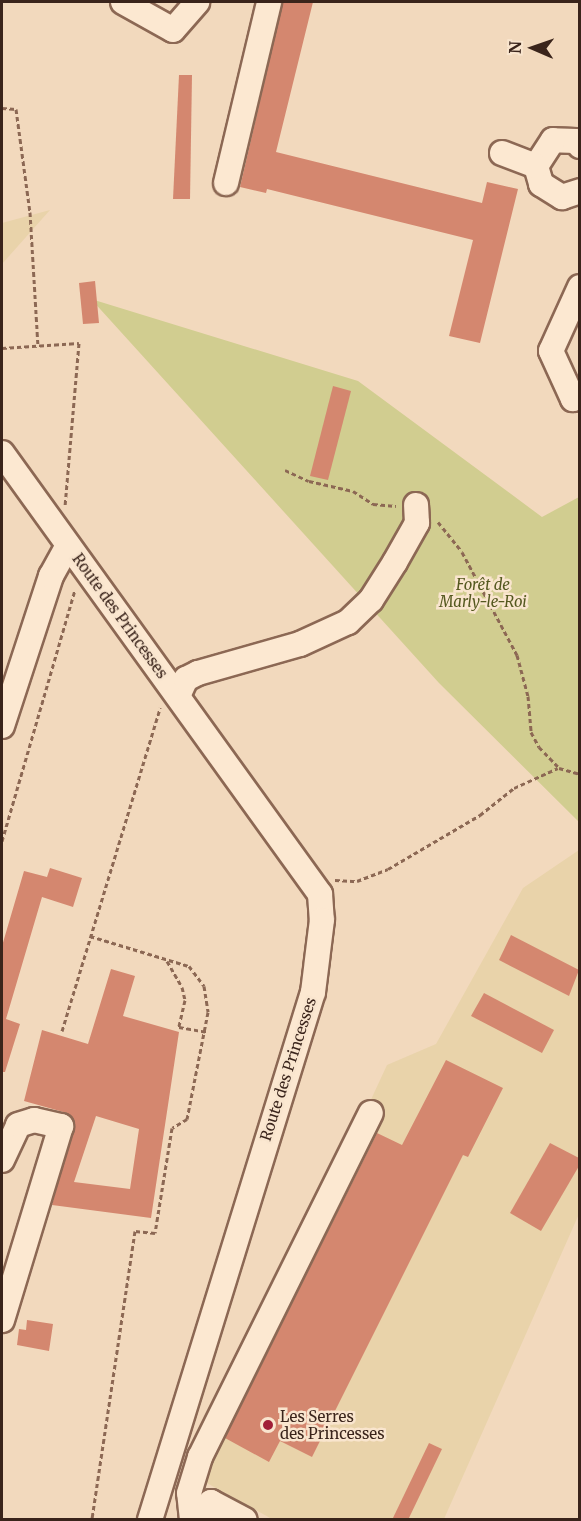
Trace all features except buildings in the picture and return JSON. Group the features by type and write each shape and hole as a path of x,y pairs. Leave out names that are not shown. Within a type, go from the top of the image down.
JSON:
{"street":[{"path":"123,2 173,30 197,2"},
{"path":"226,183 269,2"},
{"path":"578,138 553,140 536,166 541,184 562,197 579,191"},
{"path":"502,153 536,166"},
{"path":"579,287 551,351 573,399 579,394"},
{"name":"Route des Princesses","path":"2,453 65,541 170,700 320,894 322,920 313,992 150,1520"},
{"path":"170,700 186,679 198,673 288,648 348,622 371,600 395,562 417,523 417,505"},
{"path":"2,726 51,576 65,541"},
{"path":"192,1520 189,1493 200,1457 371,1113"},
{"path":"2,1160 18,1125 34,1120 61,1126 2,1320"},
{"path":"205,1520 211,1502 245,1520"}],"path":[{"path":"2,108 16,109 30,212 38,346"},
{"path":"2,348 79,343 65,541"},
{"path":"285,470 309,482 353,491 373,504 417,505 430,514 462,552 510,640 528,696 531,732 559,768 579,774"},
{"path":"2,841 75,587"},
{"path":"62,1031 90,936 170,700"},
{"path":"309,877 357,881 388,869 480,815 514,788 559,768"},
{"path":"90,936 166,959 196,971 204,986 208,1012 207,1032 187,1119 172,1128 155,1233 135,1231 92,1520"},
{"path":"166,959 182,987 185,1000 179,1028 207,1032"}],"shaded area":[{"path":"50,210 2,264 2,223"},
{"path":"579,850 579,1214 444,1519 272,1519 196,1477 387,1065 436,1044 523,888"}],"green space":[{"name":"Forêt de Marly-le-Roi","path":"91,299 358,381 542,517 579,497 579,822 439,683"}],"place":[{"name":"Les Serres des Princesses","path":"268,1425"}]}
